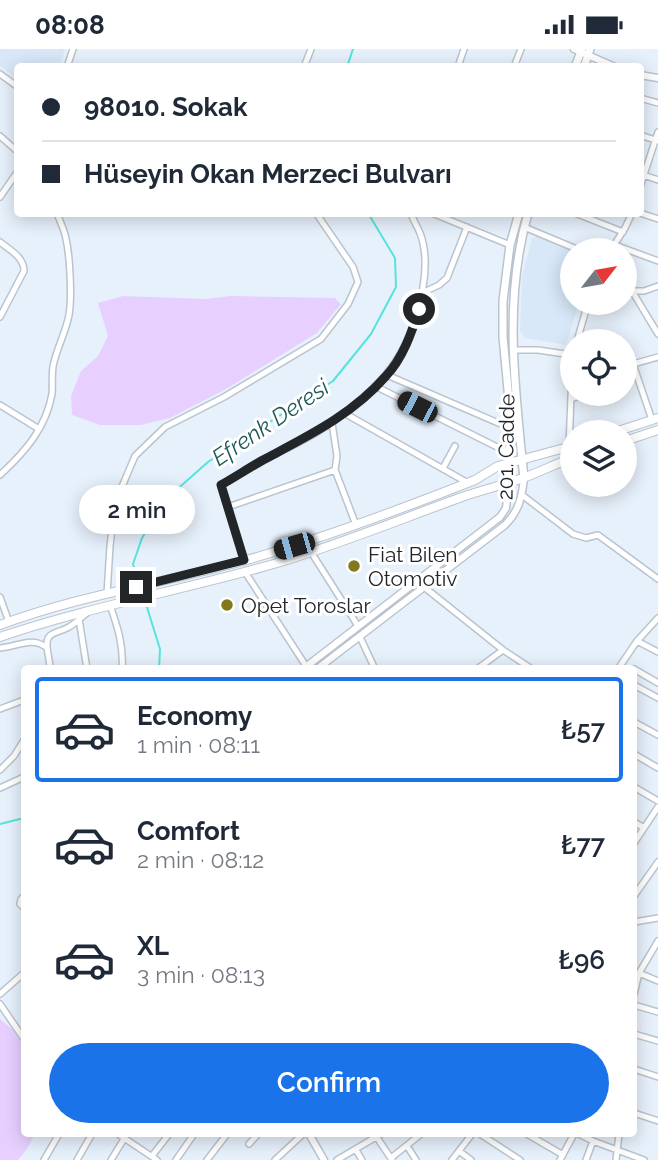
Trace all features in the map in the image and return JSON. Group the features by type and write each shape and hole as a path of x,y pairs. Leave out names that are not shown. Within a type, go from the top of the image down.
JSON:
{"main road":[{"name":"201. Cadde","path":"509,482 510,428 503,301 510,245 518,217"},
{"name":"201. Cadde","path":"524,478 513,350 514,300 527,217"},
{"path":"637,425 655,419"},
{"path":"637,436 658,430"},
{"path":"4,624 319,538 468,483 498,466 560,450"},
{"path":"0,637 57,619 245,572 311,552 465,496 524,478 560,462"}],"street":[{"path":"583,51 607,63"},
{"path":"644,170 657,141 658,132"},
{"path":"0,137 14,149"},
{"path":"0,197 14,177"},
{"path":"0,475 28,447 39,429 52,393 54,361 70,312 66,239 58,217"},
{"path":"110,593 110,547 115,503 135,456 165,427 224,397 321,338 348,304 358,282 353,267 319,217"},
{"path":"244,560 221,485 332,423 387,375 414,325 424,292 424,253 413,217"},
{"path":"442,217 510,245"},
{"path":"585,217 623,232"},
{"path":"619,238 630,217"},
{"path":"424,292 447,278 467,227"},
{"path":"524,227 560,242"},
{"path":"0,242 24,264 24,271 0,317"},
{"path":"637,255 658,261"},
{"path":"637,292 657,288"},
{"path":"637,300 658,334"},
{"path":"513,350 560,353"},
{"path":"637,362 658,357"},
{"path":"387,375 510,428"},
{"path":"637,382 655,419"},
{"path":"375,386 508,451"},
{"path":"0,405 39,429"},
{"path":"344,413 468,483"},
{"path":"332,423 337,456 335,470 356,525"},
{"path":"443,468 455,446"},
{"path":"228,507 335,470"},
{"name":"201. Cadde","path":"322,665 513,518 521,502 524,478"},
{"name":"201. Cadde","path":"308,665 500,517 506,508 509,482"},
{"path":"522,495 573,534 586,538 598,535 658,579"},
{"path":"311,552 358,626"},
{"path":"245,572 304,665"},
{"path":"424,587 526,665"},
{"path":"0,597 4,624"},
{"path":"113,604 122,665"},
{"path":"50,665 47,638 68,628 94,609"},
{"path":"79,619 86,665"},
{"path":"621,665 637,641 656,623"},
{"path":"360,637 373,665"},
{"path":"0,648 33,641 46,647"},
{"path":"637,641 658,652"},
{"path":"482,665 503,650"},
{"path":"637,671 658,683"},
{"path":"637,687 658,698"},
{"path":"0,709 21,702"},
{"path":"637,724 658,735"},
{"path":"1,768 21,744"},
{"path":"637,756 658,768"},
{"path":"0,788 21,778"},
{"path":"637,789 658,801"},
{"path":"637,838 658,807"},
{"path":"637,824 644,828"},
{"path":"637,892 658,862"},
{"path":"637,922 658,918"},
{"path":"637,981 639,973 655,952 658,941"},
{"path":"639,973 658,981"},
{"path":"0,994 21,976"},
{"path":"0,1004 21,1035"},
{"path":"637,1006 658,1012"},
{"path":"637,1035 658,1041"},
{"path":"637,1070 658,1077"},
{"path":"637,1114 658,1121"},
{"path":"44,1160 57,1137"},
{"path":"77,1160 90,1137"},
{"path":"111,1160 122,1137"},
{"path":"126,1137 154,1158 167,1137"},
{"path":"176,1160 192,1137"},
{"path":"206,1160 225,1137"},
{"path":"249,1144 255,1137"},
{"path":"275,1160 300,1137"},
{"path":"311,1137 324,1160"},
{"path":"337,1160 374,1137"},
{"path":"378,1137 391,1159 418,1137"},
{"path":"452,1160 470,1137"},
{"path":"485,1137 520,1160"},
{"path":"531,1137 561,1158 572,1137"},
{"path":"585,1137 644,1160"},
{"path":"615,1160 619,1137"},
{"path":"586,1160 593,1141"},
{"path":"407,1146 416,1160"},
{"path":"356,1150 362,1160"},
{"path":"459,1151 471,1160"},
{"path":"142,1160 145,1152"}],"shaded area":[{"path":"0,49 65,49 61,63 14,63 14,77 0,66"},
{"path":"538,236 560,246 560,315 575,315 571,329 560,329 560,344 525,338 520,331 522,277 532,238"},
{"path":"123,296 205,299 231,296 335,298 341,304 317,333 226,389 170,418 141,425 100,425 72,415 71,396 81,371 98,356 108,336 98,303"},
{"path":"0,1019 14,1031 21,1042 21,1137 33,1137 18,1160 0,1160"}],"waterway":[{"name":"Efrenk Deresi","path":"348,63 353,49"},
{"name":"Efrenk Deresi","path":"139,583 133,564 142,538 165,500 208,462 333,381 371,334 396,287 395,258 370,217"},
{"name":"Efrenk Deresi","path":"145,601 160,649 159,665"},
{"name":"Efrenk Deresi","path":"0,824 21,819"}],"place":[{"name":"Fiat Bilen Otomotiv","path":"354,566"},
{"name":"Opet Toroslar","path":"227,605"}],"route":[{"path":"136,587 244,560 221,485 332,423 366,395 387,375 400,355 419,309"}]}
